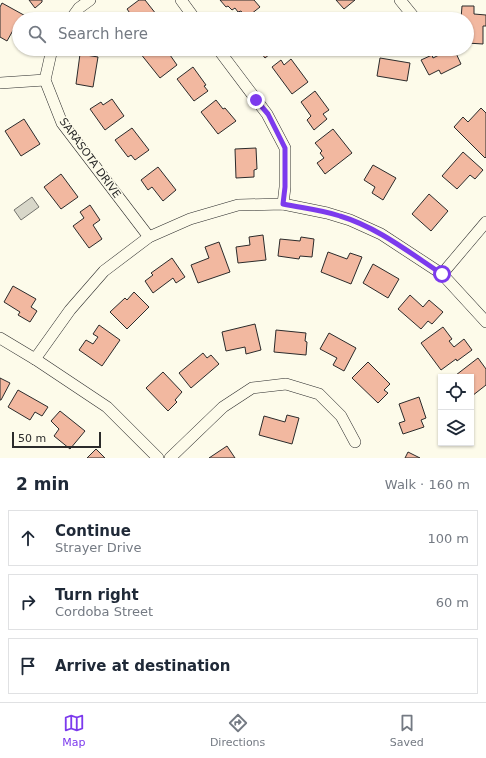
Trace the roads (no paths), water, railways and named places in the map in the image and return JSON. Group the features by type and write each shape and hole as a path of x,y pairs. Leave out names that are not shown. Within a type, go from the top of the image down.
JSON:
{"street":[{"path":"76,12 90,0"},
{"path":"181,0 190,12"},
{"path":"400,0 410,12"},
{"path":"0,83 45,80 50,56"},
{"path":"223,56 268,114 285,148 285,187 283,204"},
{"name":"SARASOTA DRIVE","path":"45,80 62,123 149,237"},
{"path":"35,359 70,310 104,271 149,237 190,219 238,205 283,204 327,213 350,220 381,234 442,274 484,319"},
{"path":"442,274 486,222"},
{"path":"0,338 35,359 107,407 158,458"},
{"path":"170,458 223,407 252,388 286,384 320,394 341,416 355,442"}]}
